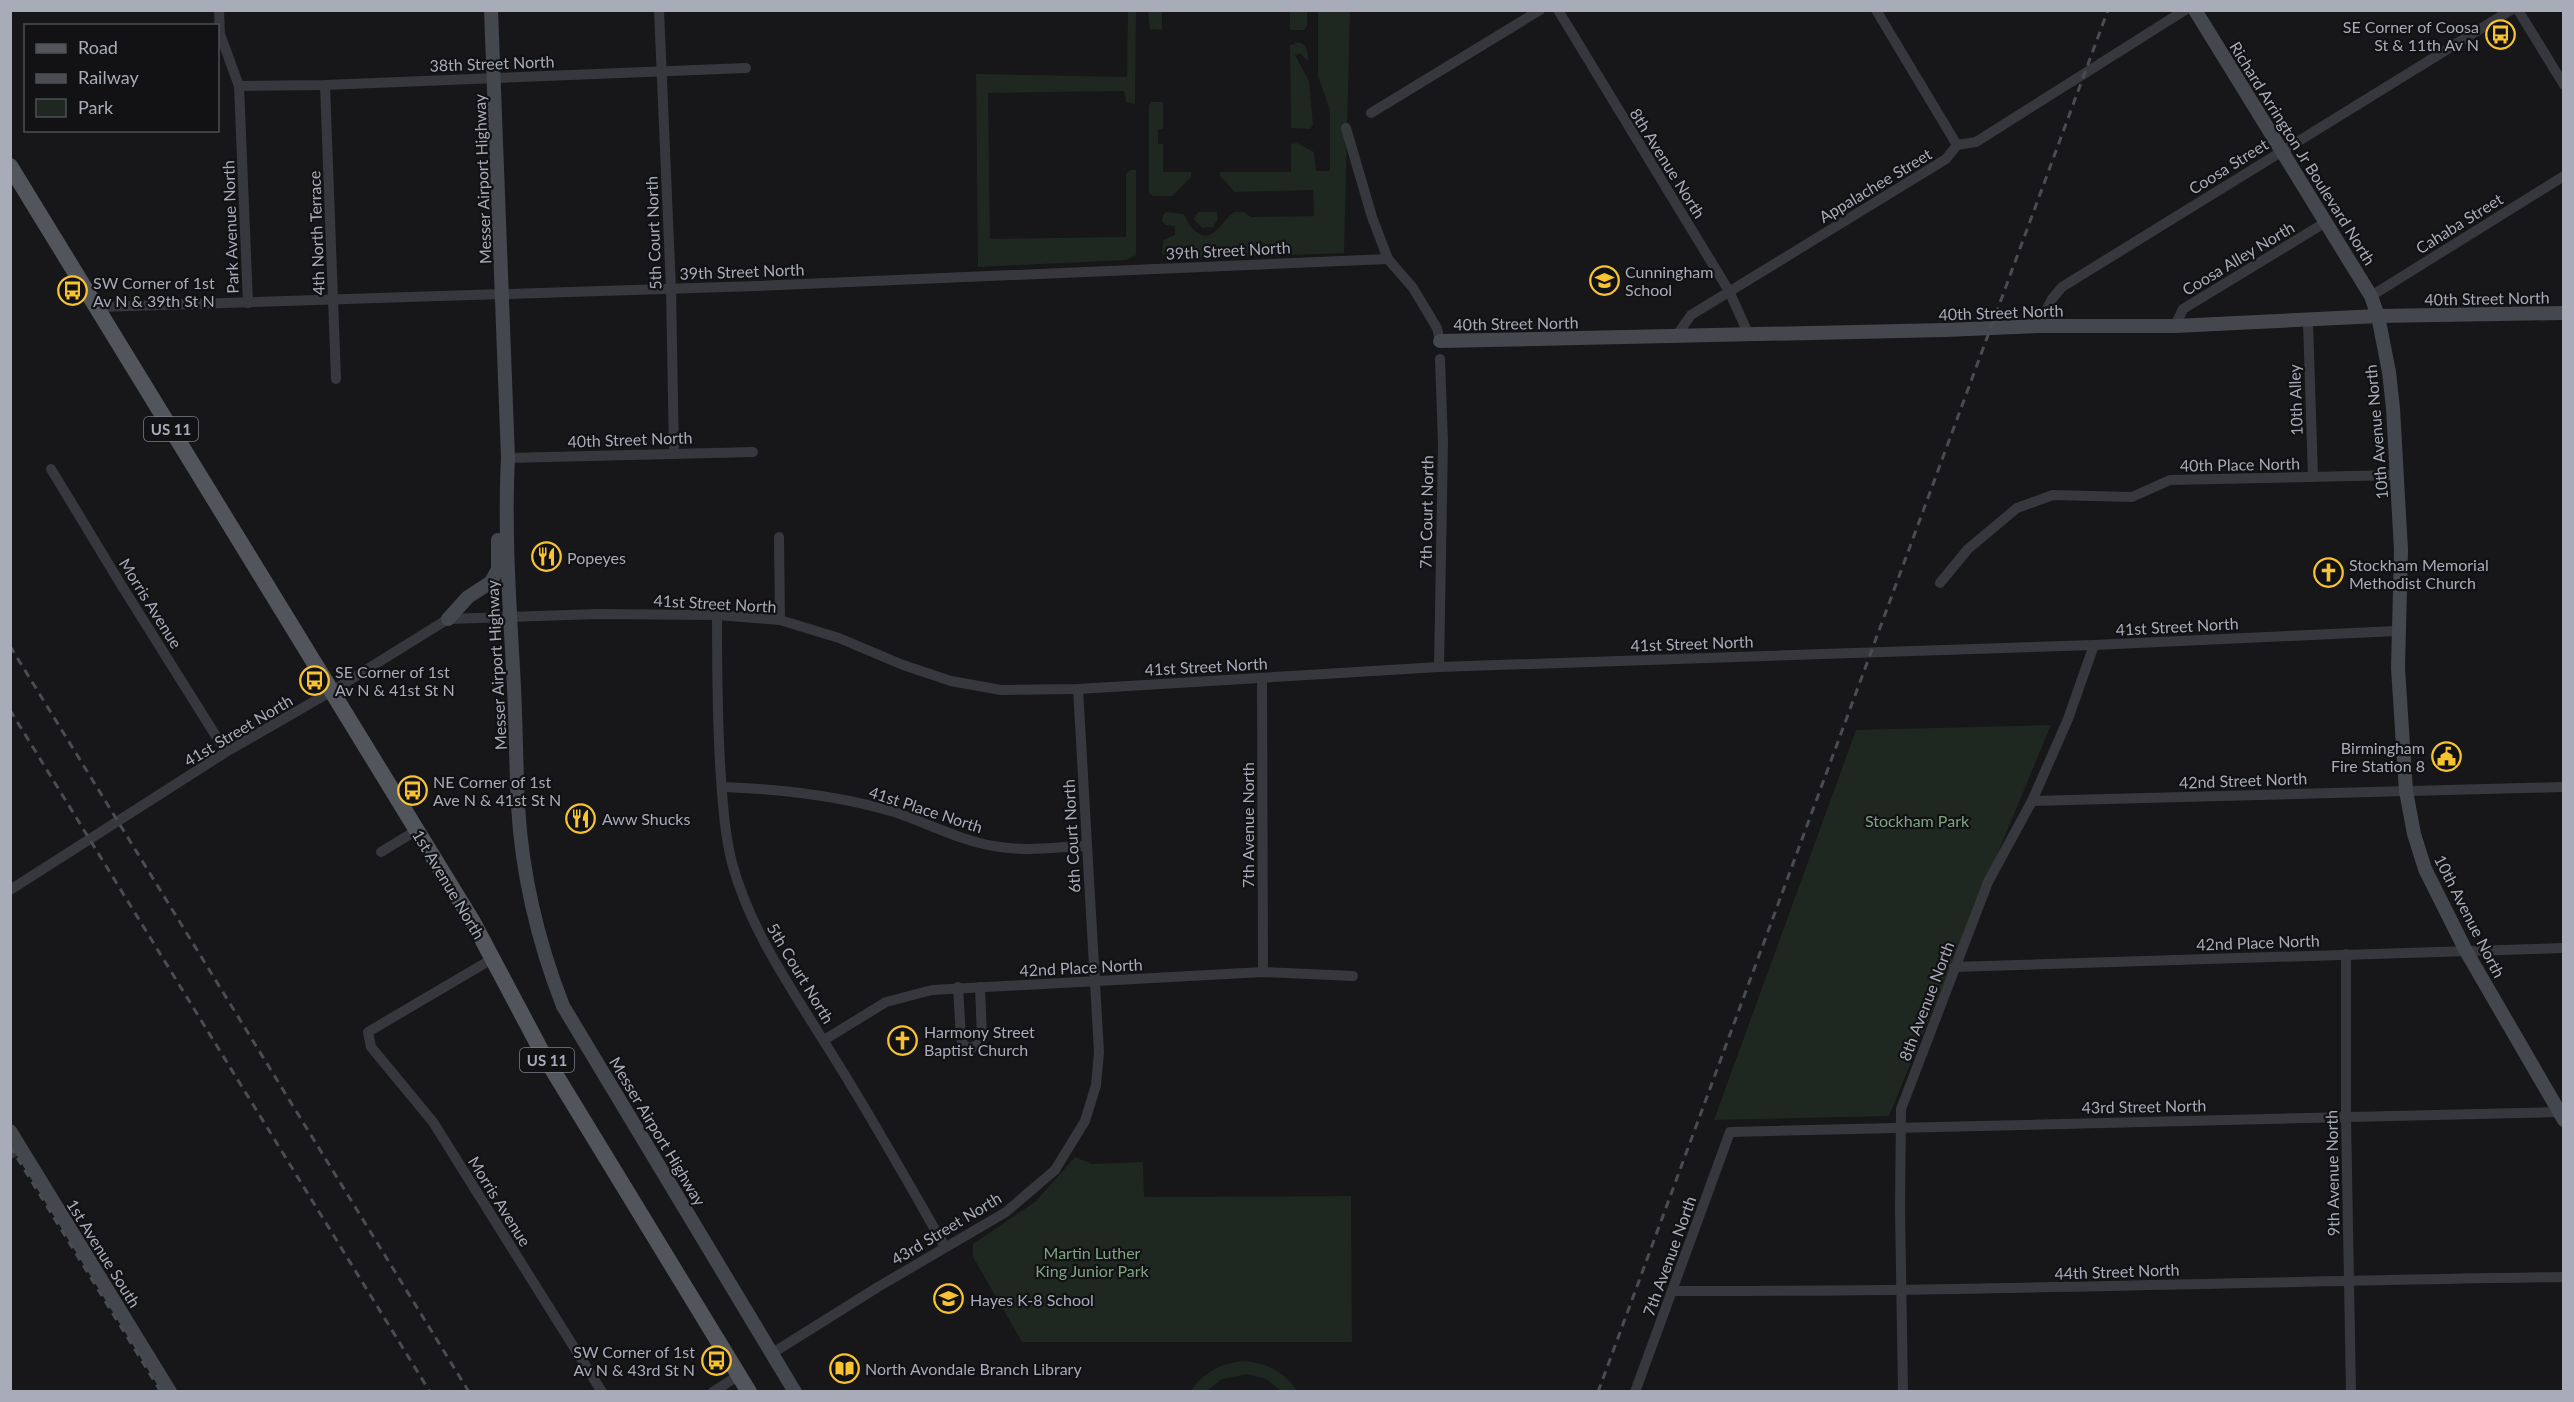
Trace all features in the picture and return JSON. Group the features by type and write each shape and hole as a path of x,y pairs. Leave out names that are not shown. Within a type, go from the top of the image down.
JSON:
{"main road":[{"name":"1st Avenue North","path":"10,166 473,922 543,1054 749,1392"}],"street":[{"name":"Park Avenue North","path":"219,10 220,34 239,86 248,303"},
{"name":"Messer Airport Highway","path":"491,10 503,294 508,459 506,504 519,811 526,873 545,961 563,1005 795,1392"},
{"name":"5th Court North","path":"659,10 674,454"},
{"path":"1371,113 1540,10"},
{"name":"8th Avenue North","path":"1558,10 1729,291 1748,333"},
{"path":"1876,10 1957,146"},
{"name":"Appalachee Street","path":"1677,335 1691,315 1946,159 1957,146 1976,142 2185,10"},
{"name":"Richard Arrington Jr Boulevard North","path":"2195,10 2371,296 2378,316"},
{"name":"Coosa Street","path":"2038,326 2052,299 2062,286 2511,10"},
{"path":"2518,10 2564,85"},
{"name":"38th Street North","path":"239,86 325,85 746,68"},
{"name":"4th North Terrace","path":"325,85 336,380"},
{"path":"1346,128 1372,217 1388,259 1413,288 1437,328 1440,341"},
{"name":"Cahaba Street","path":"2371,296 2564,176"},
{"name":"Coosa Alley North","path":"2175,326 2183,309 2326,222"},
{"name":"39th Street North","path":"98,307 670,289 1388,259"},
{"name":"40th Street North","path":"1440,341 2038,326 2175,326 2378,316 2564,313"},
{"name":"10th Avenue North","path":"2378,316 2389,372 2397,475 2401,550 2397,631 2406,791 2414,834 2425,868 2466,951 2561,1116"},
{"name":"10th Alley","path":"2308,321 2313,477"},
{"name":"7th Court North","path":"1439,667 1443,443 1440,358"},
{"name":"40th Street North","path":"508,459 753,452"},
{"name":"Morris Avenue","path":"51,469 226,752"},
{"name":"40th Place North","path":"1940,583 1968,549 2017,508 2053,495 2132,497 2170,480 2397,475"},
{"path":"448,619 468,597 491,582 498,568 498,521 506,504"},
{"path":"778,537 780,620"},
{"name":"41st Street North","path":"10,890 226,752 332,691 448,619 597,614 717,615 780,620 839,638 903,665 951,681 1001,690 1078,689 1439,667 2094,645 2397,631"},
{"name":"5th Court North","path":"717,615 725,826 732,862 751,916 780,972 824,1040 945,1246"},
{"name":"8th Avenue North","path":"1903,1392 1899,1127 1901,1109 1988,882 2032,801 2068,718 2094,645"},
{"name":"7th Avenue North","path":"1262,678 1263,972"},
{"name":"6th Court North","path":"1078,689 1096,981"},
{"name":"41st Place North","path":"722,787 766,788 866,804 901,814 954,837 995,847 1024,849 1086,846"},
{"name":"42nd Street North","path":"2032,801 2564,787"},
{"path":"381,852 417,831"},
{"name":"42nd Place North","path":"1954,967 2564,948"},
{"name":"9th Avenue North","path":"2346,954 2346,1116 2351,1392"},
{"name":"Morris Avenue","path":"492,959 368,1032 371,1047 433,1122 602,1392"},
{"name":"42nd Place North","path":"824,1040 886,1002 919,992 958,987 1263,972 1353,976"},
{"name":"43rd Street North","path":"771,1354 945,1246 1006,1212 1055,1170 1085,1121 1096,1085 1099,1052 1096,981"},
{"path":"958,987 961,1038 964,1046 971,1048 981,1043 982,1037 980,987"},
{"name":"43rd Street North","path":"1730,1132 2346,1116 2561,1116"},
{"name":"1st Avenue South","path":"10,1131 16,1151 170,1392"},
{"name":"7th Avenue North","path":"1635,1392 1730,1132"},
{"name":"44th Street North","path":"1672,1291 1901,1292 2349,1280 2564,1277"},
{"path":"713,1392 739,1375"}],"green space":[{"path":"1128,11 1136,11 1135,104 1126,102 1124,91 988,93 990,239 1126,237 1126,174 1130,170 1136,170 1136,255 1126,260 978,267 976,74 1127,77"},
{"path":"1148,11 1162,11 1162,30 1150,29"},
{"path":"1290,11 1307,11 1307,26 1304,30 1290,30"},
{"path":"1318,11 1350,11 1344,253 1180,259 1162,254 1163,240 1175,235 1175,226 1162,222 1166,212 1183,214 1194,230 1206,235 1216,230 1234,212 1244,212 1251,217 1314,216 1313,190 1235,192 1220,176 1220,172 1291,172 1291,144 1297,143 1314,152 1316,171 1330,171 1330,110 1318,76"},
{"path":"1295,42 1304,46 1308,54 1308,61 1300,53 1295,55 1309,81 1313,125 1310,129 1291,128 1290,45"},
{"path":"1151,102 1163,102 1163,129 1158,130 1158,144 1163,144 1163,172 1191,172 1191,177 1172,196 1153,196 1149,193 1149,106"},
{"path":"1198,212 1217,212 1218,219 1213,227 1202,228 1194,219"},
{"name":"Stockham Park","path":"2051,725 1889,1116 1714,1120 1856,730"},
{"name":"Martin Luther King Junior Park","path":"1075,1157 1092,1164 1143,1162 1144,1197 1351,1196 1352,1342 1022,1342 973,1257 973,1244 1036,1201"},
{"path":"1244,1361 1275,1370 1297,1391 1281,1391 1266,1379 1248,1374 1222,1379 1207,1391 1191,1391 1201,1379 1214,1370"}],"railway":[{"path":"1598,1392 2108,10"},
{"path":"10,646 469,1392"},
{"path":"10,710 430,1392"},
{"path":"10,1146 161,1392"}],"place":[{"name":"SE Corner of Coosa St & 11th Av N","path":"2500,35"},
{"name":"Cunningham School","path":"1604,280"},
{"name":"SW Corner of 1st Av N & 39th St N","path":"72,291"},
{"name":"Popeyes","path":"546,557"},
{"name":"Stockham Memorial Methodist Church","path":"2328,573"},
{"name":"SE Corner of 1st Av N & 41st St N","path":"314,680"},
{"name":"Birmingham Fire Station 8","path":"2446,756"},
{"name":"NE Corner of 1st Ave N & 41st St N","path":"412,790"},
{"name":"Aww Shucks","path":"581,818"},
{"name":"Harmony Street Baptist Church","path":"903,1040"},
{"name":"Hayes K-8 School","path":"949,1299"},
{"name":"SW Corner of 1st Av N & 43rd St N","path":"716,1360"},
{"name":"North Avondale Branch Library","path":"844,1368"}]}
